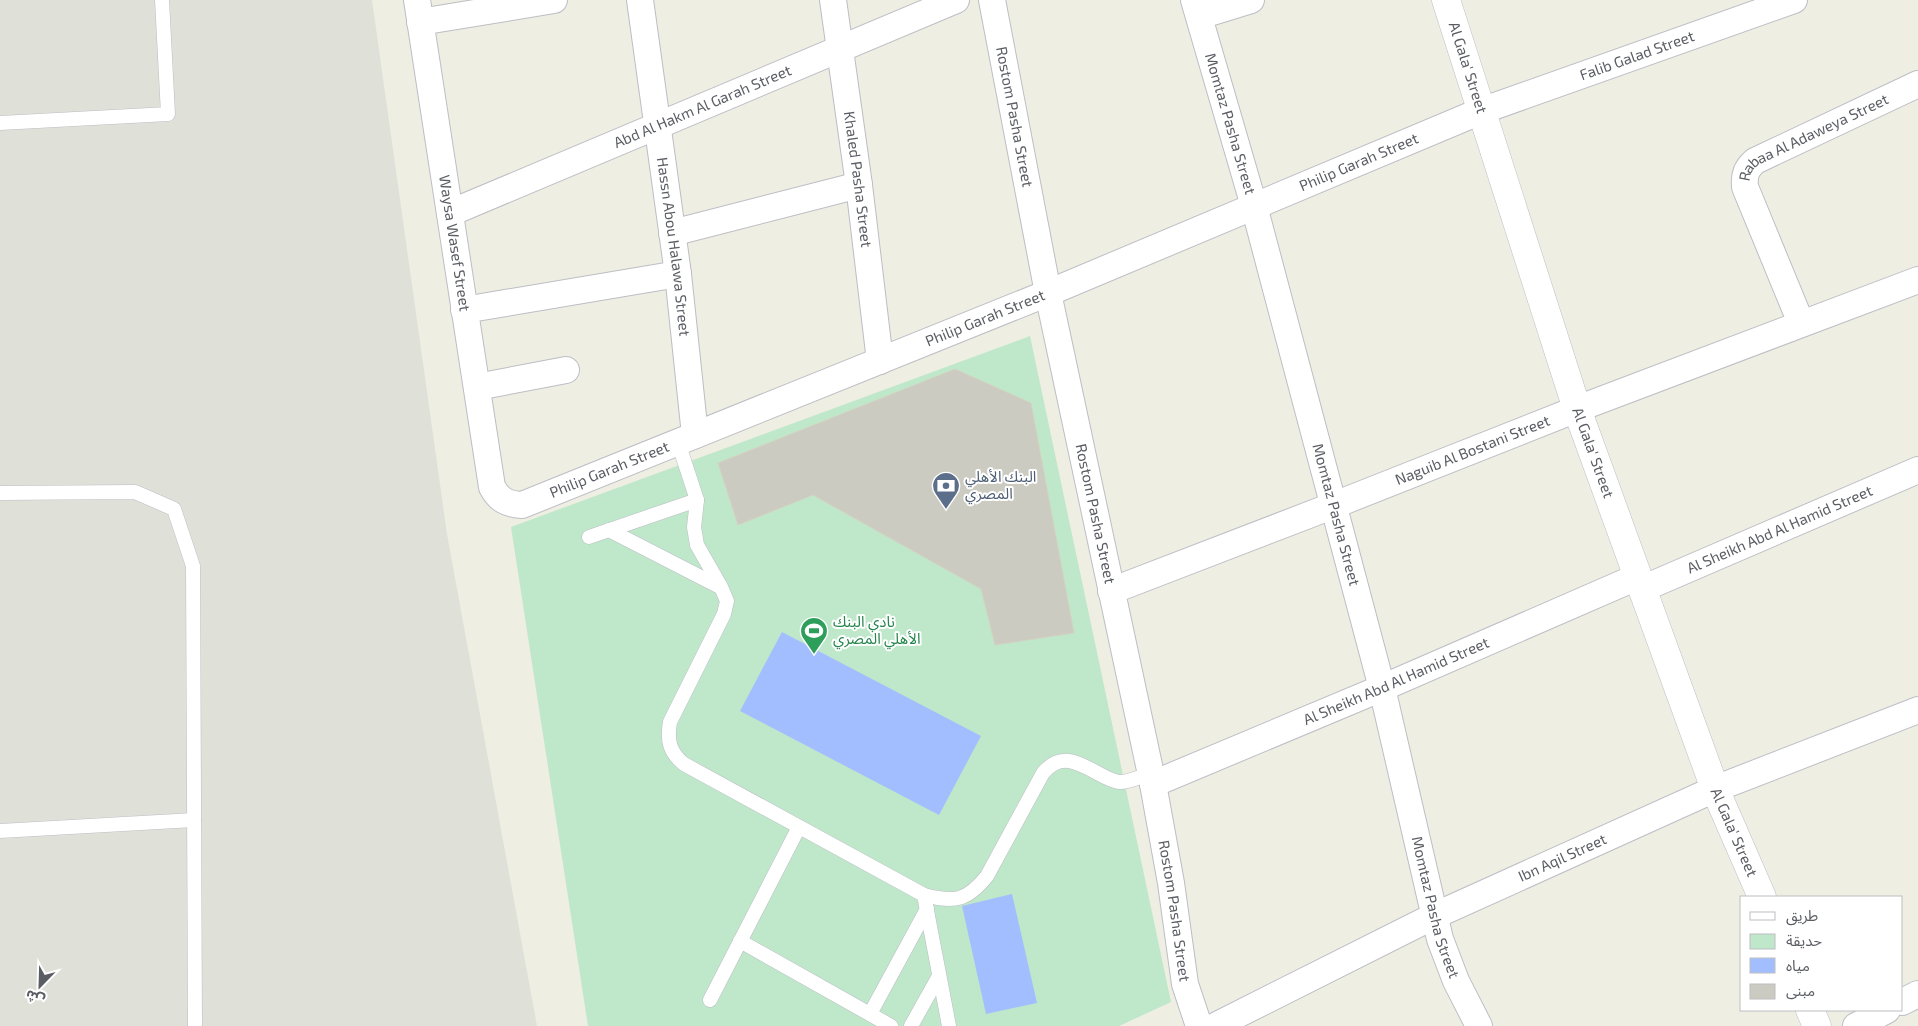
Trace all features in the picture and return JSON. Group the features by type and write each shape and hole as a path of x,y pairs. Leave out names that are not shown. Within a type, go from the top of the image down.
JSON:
{"main road":[{"name":"Al Gala' Street","path":"1446,0 1577,409 1715,789 1762,896"},
{"path":"1810,1011 1817,1026"}],"street":[{"path":"418,11 554,0"},
{"name":"Hassn Abou Halawa Street","path":"640,0 678,274 687,438"},
{"name":"Khaled Pasha Street","path":"833,0 859,185 880,361"},
{"name":"Abd Al Hakm Al Garah Street","path":"450,213 956,0"},
{"name":"Rostom Pasha Street","path":"992,0 1048,293 1152,779 1171,883 1185,984 1199,1026"},
{"path":"1196,8 1251,0"},
{"name":"Falib Galad Street","path":"1481,111 1794,0"},
{"name":"Momtaz Pasha Street","path":"1196,8 1254,206 1332,506 1382,688 1434,916 1448,960 1479,1026"},
{"name":"Waysa Wasef Street","path":"418,11 492,487"},
{"name":"Rabaa Al Adaweya Street","path":"1801,324 1745,187 1744,177 1748,168 1755,161 1918,84"},
{"name":"Philip Garah Street","path":"492,487 496,496 504,501 522,505 1048,293 1481,111"},
{"path":"672,233 859,185"},
{"path":"464,310 678,274"},
{"name":"Naguib Al Bostani Street","path":"1111,591 1577,409 1918,280"},
{"path":"477,388 566,370"},
{"name":"Al Sheikh Abd Al Hamid Street","path":"1152,779 1382,688 1918,470"},
{"name":"Ibn Aqil Street","path":"1215,1026 1434,916 1715,789 1918,710"},
{"path":"1903,1002 1918,994"},
{"path":"1856,1026 1885,1011"}],"lane":[{"path":"0,124 168,114 162,0"},
{"path":"687,438 697,500 694,527 697,545 721,587 726,601 724,614 670,722 668,734 674,757 925,902 956,899 969,894 979,886 987,876 1043,773 1048,766 1056,761 1074,762 1110,779 1121,782 1152,779"},
{"path":"0,493 135,492 174,510 194,566 195,1026"},
{"path":"589,537 697,500"},
{"path":"609,530 721,587"},
{"path":"0,831 194,820"},
{"path":"710,1000 798,827"},
{"path":"925,902 949,1026"},
{"path":"870,1014 925,902"},
{"path":"740,942 891,1026"},
{"path":"911,1026 939,976"}],"shaded area":[{"path":"0,0 372,0 447,534 537,1026 0,1026"}],"green space":[{"name":"نادي البنك الأهلي المصري","path":"1030,336 1171,1002 1119,1026 588,1026 511,527"}],"water":[{"path":"782,632 981,736 939,815 740,711"},
{"path":"1012,894 1037,1003 986,1014 962,906"}],"building":[{"name":"البنك الأهلي المصري","path":"955,369 1031,403 1074,633 995,645 981,589 813,495 738,525 718,463"}],"place":[{"name":"البنك الأهلي المصري","path":"946,510"},
{"name":"نادي البنك الأهلي المصري","path":"814,655"}]}
